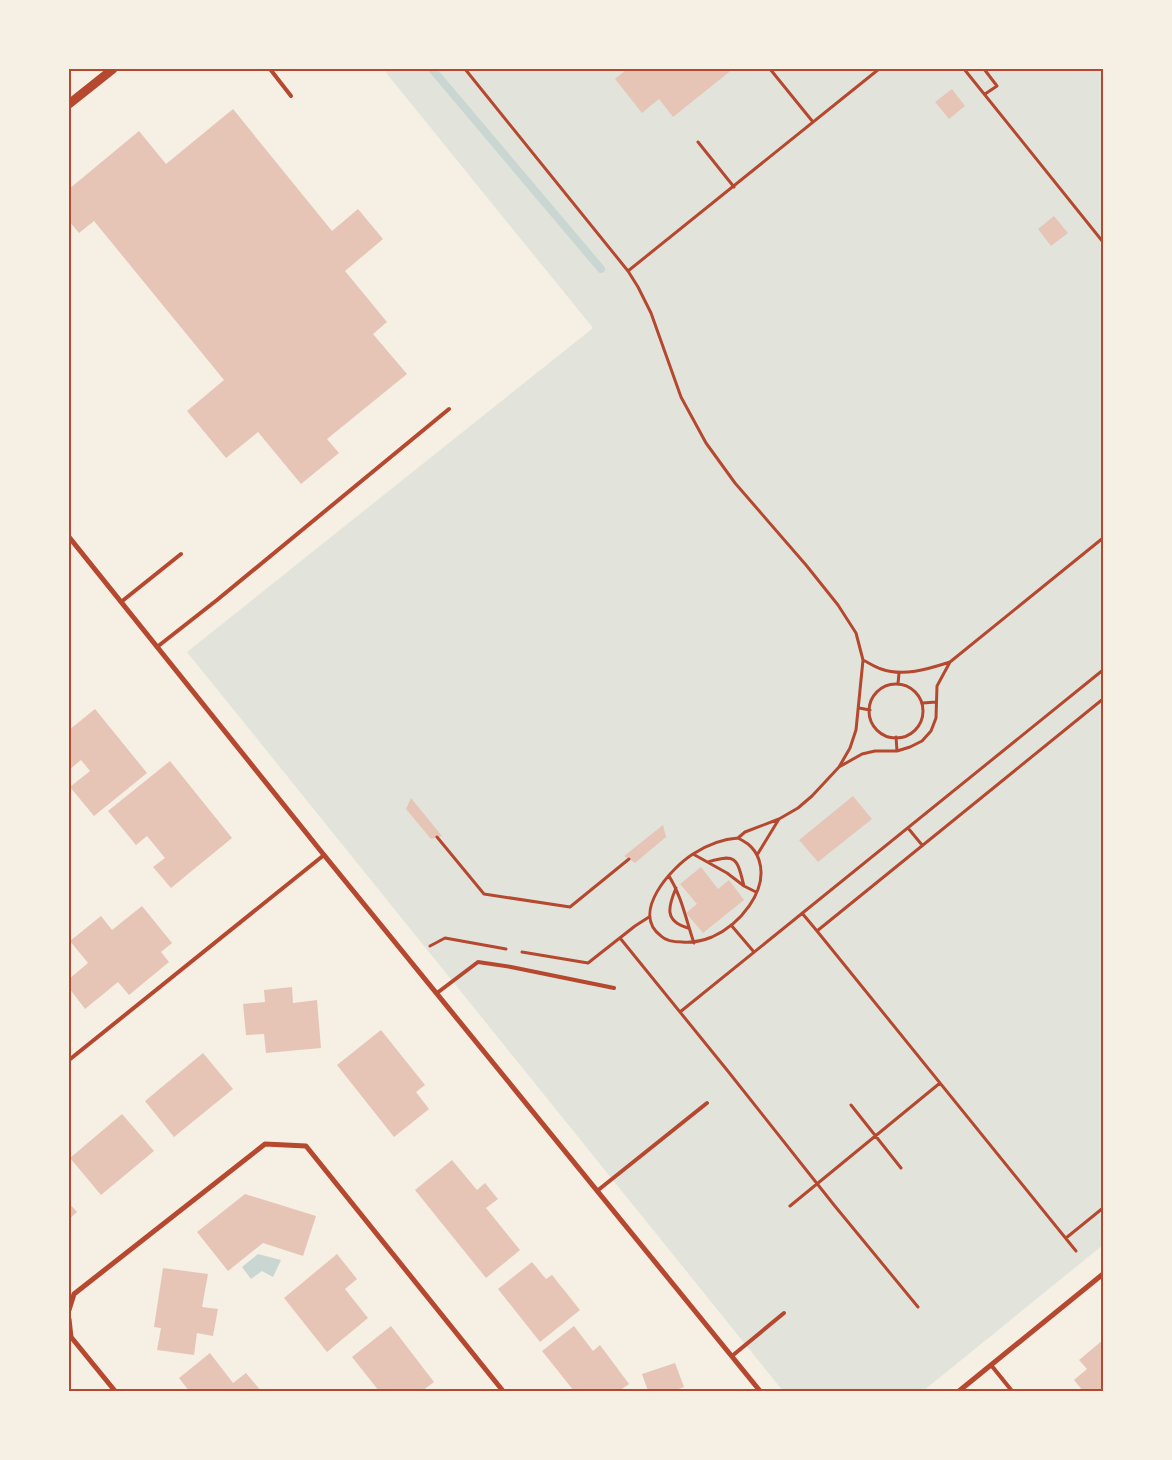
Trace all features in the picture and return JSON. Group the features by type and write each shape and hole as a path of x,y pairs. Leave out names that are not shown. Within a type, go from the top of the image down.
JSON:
{"street":[{"path":"69,104 113,69"},
{"path":"69,537 324,855 760,1391"},
{"path":"69,1310 74,1294 265,1144 306,1146 503,1391"},
{"path":"959,1391 1103,1274"},
{"path":"69,1319 72,1337 115,1391"}],"lane":[{"path":"270,69 291,96"},
{"path":"157,647 449,409"},
{"path":"121,602 181,554"},
{"path":"69,1060 324,855"},
{"path":"436,993 478,962 614,988"},
{"path":"597,1191 707,1103"},
{"path":"732,1356 784,1313"},
{"path":"991,1365 1012,1391"}],"path":[{"path":"465,69 628,271 638,286 651,313 680,397 706,443 735,483 838,605 856,634 863,660 856,730 850,748 839,767 798,808 779,819 745,832 738,838"},
{"path":"770,69 813,122"},
{"path":"628,271 880,69"},
{"path":"964,69 1103,242"},
{"path":"984,69 997,86 985,94"},
{"path":"698,142 734,187"},
{"path":"863,660 880,669 899,673 928,669 950,662 1103,538"},
{"path":"839,767 862,754 875,751 897,750 910,747 922,741 931,731 936,718 937,686 950,662"},
{"path":"680,1012 1103,670"},
{"path":"898,684 899,673"},
{"path":"898,684 910,688 917,693 923,703 922,720 918,728 911,734 893,738 884,735 876,729 872,722 870,710 873,697 879,691 886,686 898,684"},
{"path":"817,931 1103,699"},
{"path":"923,703 936,702"},
{"path":"859,708 870,710"},
{"path":"896,738 897,750"},
{"path":"757,855 779,819"},
{"path":"908,828 922,845"},
{"path":"437,837 484,894 570,906 629,859"},
{"path":"738,838 750,845 757,855 762,869 760,884 751,902 736,922 711,937 694,942 676,942 664,939 656,933 649,917 652,899 676,867 693,854 711,844 726,839 738,838"},
{"path":"693,854 756,892"},
{"path":"708,862 723,857 730,857 740,868 744,886"},
{"path":"669,876 684,908 694,942"},
{"path":"676,888 669,911 672,919 679,925 689,928"},
{"path":"802,913 1076,1251"},
{"path":"522,952 588,963 649,917"},
{"path":"731,925 754,952"},
{"path":"430,946 445,938 512,950"},
{"path":"620,938 918,1308"},
{"path":"790,1206 940,1083"},
{"path":"851,1105 901,1168"},
{"path":"1066,1238 1103,1208"}],"shaded area":[{"path":"383,69 1103,69 1103,1245 923,1391 783,1391 187,652 593,328"},
{"path":"258,1254 281,1260 273,1277 262,1271 251,1279 242,1267"}],"building":[{"path":"627,69 733,69 673,117 659,99 642,113 615,79"},
{"path":"952,89 965,106 949,119 935,102"},
{"path":"233,109 332,231 358,209 383,239 345,271 387,322 373,334 407,374 327,439 339,453 301,484 258,432 226,458 187,411 224,380 94,221 79,233 69,221 69,189 139,131 166,164"},
{"path":"1054,216 1068,233 1051,246 1038,229"},
{"path":"95,709 147,773 94,816 70,787 90,771 81,760 69,770 69,730"},
{"path":"170,761 232,838 171,888 153,867 165,858 147,836 136,845 108,811"},
{"path":"853,796 872,819 818,862 799,840"},
{"path":"411,798 442,836 431,839 406,809"},
{"path":"663,825 666,837 635,863 624,856"},
{"path":"701,867 718,889 729,880 744,900 703,933 686,913 697,904 680,884"},
{"path":"142,906 172,943 161,952 169,962 129,995 118,982 85,1009 69,988 69,979 88,963 70,941 101,916 112,930"},
{"path":"292,987 293,1003 317,1000 321,1048 266,1053 264,1034 246,1035 243,1004 265,1002 264,990"},
{"path":"381,1030 425,1085 416,1092 429,1109 394,1137 337,1065"},
{"path":"203,1053 233,1089 174,1137 145,1101"},
{"path":"122,1114 154,1151 101,1195 70,1158"},
{"path":"452,1160 477,1190 485,1183 498,1199 486,1208 520,1250 486,1278 415,1190"},
{"path":"245,1194 316,1216 303,1256 263,1243 228,1271 197,1232"},
{"path":"69,1203 77,1212 69,1219"},
{"path":"337,1254 357,1279 345,1289 368,1318 327,1352 284,1298"},
{"path":"532,1262 546,1279 552,1275 580,1310 540,1342 498,1289"},
{"path":"163,1268 208,1274 202,1307 218,1309 213,1336 197,1333 194,1355 157,1350 161,1328 154,1327"},
{"path":"391,1326 434,1382 422,1391 379,1391 352,1357"},
{"path":"574,1326 593,1351 600,1345 629,1384 619,1391 574,1391 542,1351"},
{"path":"1103,1340 1103,1391 1083,1391 1074,1380 1087,1369 1079,1360"},
{"path":"210,1353 233,1383 246,1373 261,1391 189,1391 179,1378"},
{"path":"675,1363 684,1387 673,1391 648,1391 642,1374"}],"waterway":[{"path":"432,69 601,269"}]}
